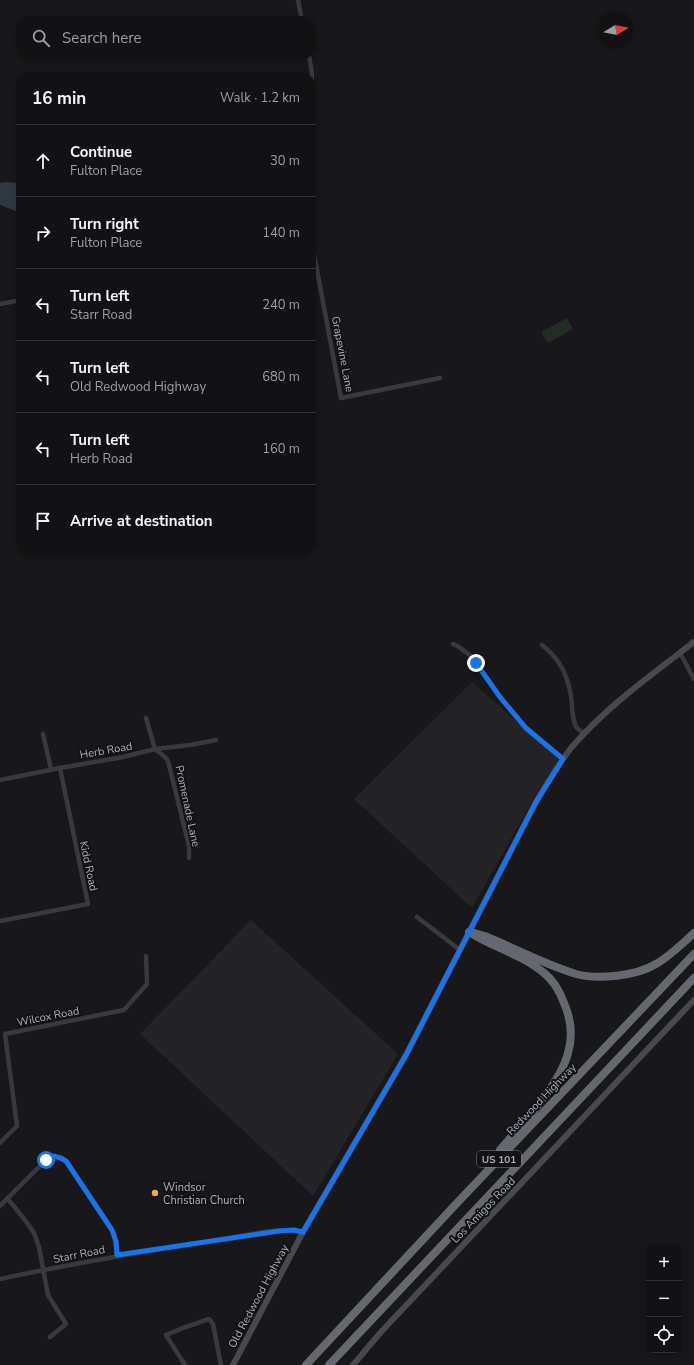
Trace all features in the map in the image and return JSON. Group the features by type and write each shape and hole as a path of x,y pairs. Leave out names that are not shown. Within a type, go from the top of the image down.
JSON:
{"highway":[{"path":"469,932 485,936 559,968 577,974 605,976 630,973 647,969 658,964 694,933"},
{"path":"457,1203 540,1103 554,1083 564,1066 568,1054 571,1030 561,994 545,973 530,962 482,941 469,932"},
{"name":"Redwood Highway","path":"306,1365 457,1203 694,954"},
{"name":"US 101","path":"329,1365 694,978"}],"main road":[{"name":"Old Redwood Highway","path":"233,1365 303,1232 406,1055 536,802 563,759 585,733 624,696 694,642"},
{"name":"Los Amigos Road","path":"353,1365 381,1332 694,1000"}],"street":[{"path":"298,0 301,16"},
{"path":"309,60 312,72"},
{"name":"Grapevine Lane","path":"316,265 341,398 440,378"},
{"path":"0,304 16,301"},
{"path":"453,644 471,656 500,697 526,728 563,759"},
{"path":"542,645 552,653 560,664 571,693 576,727 585,733"},
{"path":"680,653 694,679"},
{"name":"Promenade Lane","path":"146,718 155,749 165,756 168,761 189,846 189,858"},
{"path":"43,734 51,769"},
{"name":"Herb Road","path":"0,780 51,769 123,757 155,749 216,740"},
{"name":"Kidd Road","path":"0,921 88,904 60,768"},
{"path":"417,917 460,950"},
{"name":"Wilcox Road","path":"0,1143 16,1126 5,1034 124,1010 147,984 146,956"},
{"path":"0,1206 46,1160 54,1156 60,1158 66,1161 112,1230 116,1241 117,1255"},
{"path":"8,1199 34,1233 39,1247 42,1270 48,1295 66,1324 50,1337"},
{"name":"Starr Road","path":"0,1279 117,1255 279,1231 294,1230 303,1232"},
{"path":"185,1365 166,1335 209,1319 213,1324 222,1365"}],"shaded area":[{"path":"0,183 16,183 16,211 0,205"},
{"path":"567,318 573,329 548,343 541,332"},
{"path":"472,682 559,759 538,791 472,908 354,799"},
{"path":"251,920 398,1054 313,1196 140,1034"}],"place":[{"name":"Windsor Christian Church","path":"155,1193"}],"route":[{"path":"46,1160 54,1156 66,1161 112,1230 116,1241 117,1255 279,1231 294,1230 303,1232 406,1055 536,802 563,759 526,728 500,697 476,663"}]}
